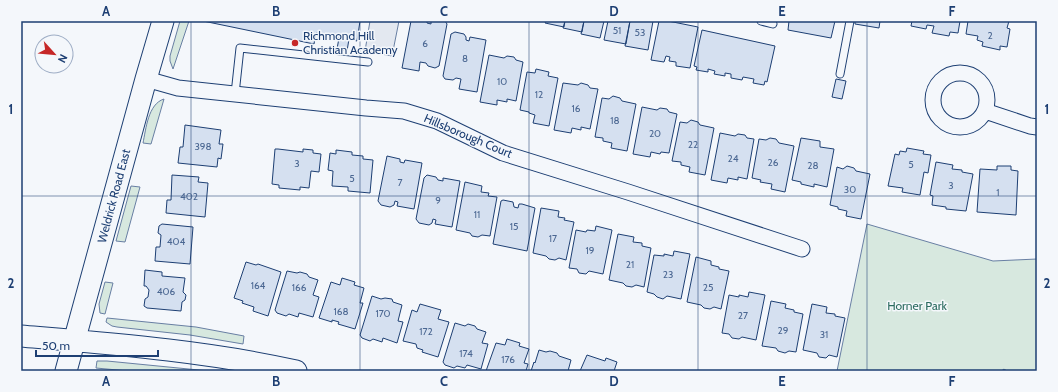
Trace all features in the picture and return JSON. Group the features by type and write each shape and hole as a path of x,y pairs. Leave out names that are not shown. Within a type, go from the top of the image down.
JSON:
{"street":[{"name":"Weldrick Road East","path":"66,371 146,79 164,21"},
{"name":"Hillsborough Court","path":"146,79 178,88 404,111 437,121 503,153 802,249"},
{"path":"985,111 1037,127"},
{"path":"21,336 180,351 254,362 296,371"}],"lane":[{"path":"761,21 773,24"},
{"path":"840,74 850,21"},
{"path":"235,94 240,48 368,62"}],"green space":[{"path":"180,21 189,21 173,69 170,56"},
{"path":"164,99 151,144 143,143 151,111 154,106"},
{"path":"131,186 140,187 125,242 116,241"},
{"name":"Horner Park","path":"867,224 993,261 1037,259 1037,371 837,371"},
{"path":"105,282 113,283 105,314 100,313 99,304"},
{"path":"107,318 196,327 244,336 243,344 190,335 117,327 106,322"},
{"path":"97,361 209,371 128,371 96,368"}],"shaded area":[{"path":"370,21 399,21 392,56 365,51"}],"building":[{"path":"203,21 360,21 357,41 349,39 347,51 337,49 339,38 316,33 314,44"},
{"path":"411,21 427,21 427,23 431,24 431,21 445,21 447,24 439,66 435,68 428,66 426,63 420,62 419,71 402,68"},
{"path":"546,21 565,21 564,27 545,23"},
{"path":"565,21 584,21 582,32 563,28"},
{"path":"584,21 604,21 600,38 581,34"},
{"path":"608,21 630,21 626,44 604,40"},
{"path":"630,21 653,21 648,50 625,46"},
{"path":"659,21 668,21 698,27 690,68 676,66 676,62 669,61 670,57 666,56 664,62 651,60"},
{"path":"789,21 835,21 831,38 788,30"},
{"path":"855,21 880,21 879,28 855,24"},
{"path":"912,21 960,21 958,33 950,32 949,36 932,33 934,26 927,25 926,29 911,26"},
{"path":"968,21 1009,21 1007,28 1010,29 1007,47 1000,46 1000,50 982,46 983,42 977,40 978,36 966,34"},
{"path":"702,30 775,46 767,82 765,81 764,85 753,83 754,79 743,77 742,80 731,78 731,74 725,73 725,76 714,74 715,71 708,69 708,72 696,70 697,67 694,66"},
{"path":"455,32 464,34 466,40 469,41 470,37 486,40 477,92 459,89 461,79 445,79 443,76 451,34"},
{"path":"489,55 504,58 507,56 514,57 516,60 523,62 516,101 507,99 507,102 497,100 497,105 480,102"},
{"path":"536,69 549,72 548,76 558,78 549,126 533,123 535,115 520,110 527,72 535,73"},
{"path":"836,79 846,81 842,99 832,97"},
{"path":"563,83 578,85 581,83 588,85 590,88 598,89 590,129 581,127 581,130 572,128 571,133 554,130"},
{"path":"613,96 620,98 622,101 636,104 627,151 611,148 612,143 603,141 603,138 595,137 602,98 609,99"},
{"path":"642,107 657,110 660,108 667,109 669,112 677,114 669,153 661,152 660,154 651,152 650,157 633,154"},
{"path":"691,120 698,122 700,125 714,128 705,175 689,172 690,167 681,165 681,162 672,161 680,122 687,123"},
{"path":"185,125 221,130 219,144 223,144 221,159 218,158 217,167 178,163 180,147 183,147"},
{"path":"720,133 735,136 738,134 745,135 747,138 754,139 747,179 738,177 738,180 728,178 727,183 711,180"},
{"path":"770,138 776,139 779,143 794,146 785,192 771,189 772,184 760,182 761,180 752,178 759,139 766,140"},
{"path":"801,138 820,141 820,147 834,149 827,187 814,184 814,187 792,180"},
{"path":"907,148 924,151 923,154 931,155 928,173 924,172 920,195 902,192 903,188 888,186 895,154 899,155 900,151 906,152"},
{"path":"275,149 303,152 303,149 313,150 313,153 321,154 319,172 311,171 309,188 300,187 300,190 279,188 279,185 272,184"},
{"path":"336,150 352,152 352,155 363,156 363,159 373,160 370,193 348,191 348,187 332,186 333,171 328,170 330,153 336,154"},
{"path":"387,156 400,159 400,162 404,163 405,160 422,163 414,209 397,206 398,202 395,201 394,205 390,207 381,205 378,201"},
{"path":"936,162 953,165 952,169 962,170 962,172 973,174 966,211 946,209 946,207 932,205 933,196 930,195"},
{"path":"847,166 854,168 856,171 870,174 861,219 846,216 847,211 830,205 837,167 843,169"},
{"path":"997,166 1011,166 1011,170 1018,171 1016,215 977,212 980,169 997,170"},
{"path":"172,175 199,177 198,182 208,183 205,217 166,213 167,200 171,200"},
{"path":"427,175 436,177 438,180 443,181 443,178 460,181 452,227 435,224 436,220 433,219 432,223 429,225 419,223 416,219 424,178"},
{"path":"465,182 482,186 481,192 489,193 488,196 497,197 490,236 472,236 470,233 456,230"},
{"path":"501,201 513,202 514,207 518,208 519,204 522,204 535,208 527,251 493,244"},
{"path":"541,208 559,211 558,217 574,222 566,260 559,258 555,260 549,259 546,256 533,253"},
{"path":"162,224 193,227 190,264 155,261 156,247 160,247 161,235 158,233 159,226"},
{"path":"596,226 612,230 603,274 589,271 586,274 579,273 577,269 569,268 576,230 586,232 587,230 595,231"},
{"path":"618,234 634,237 633,242 642,243 642,246 651,248 644,287 636,285 632,287 626,286 623,283 609,280"},
{"path":"674,251 690,254 681,299 667,296 663,299 647,292 654,255 664,256 664,254 673,256"},
{"path":"696,257 711,261 711,265 719,267 719,269 729,271 721,309 714,307 710,309 704,308 701,305 687,302"},
{"path":"246,262 256,265 258,264 281,272 268,316 253,311 254,307 242,303 243,301 234,298"},
{"path":"145,270 162,272 162,276 185,278 183,292 186,295 185,300 182,302 181,311 147,308 144,306 149,290 146,286 144,286"},
{"path":"287,271 307,274 309,277 318,280 313,295 319,297 313,317 299,313 298,317 289,314 286,316 277,313 275,310"},
{"path":"342,278 355,282 354,285 364,288 360,303 363,303 355,329 338,324 339,322 332,320 332,322 319,318 331,282 340,285"},
{"path":"749,292 765,295 756,340 742,337 739,339 732,338 729,334 722,333 729,295 748,297"},
{"path":"372,296 381,299 392,299 393,302 402,305 398,321 403,322 397,343 383,338 382,342 373,339 370,341 362,338 360,335"},
{"path":"771,301 786,304 785,308 803,314 796,352 789,351 785,353 778,351 776,348 762,346"},
{"path":"420,304 441,310 438,319 449,322 438,357 422,352 423,350 417,348 416,344 403,341 412,310 417,312"},
{"path":"812,304 827,307 826,313 835,314 835,316 845,318 837,357 829,355 826,358 819,357 817,353 803,350"},
{"path":"455,323 465,326 468,324 475,326 477,329 486,332 482,343 488,344 481,369 467,365 465,368 457,366 454,368 445,365 443,362"},
{"path":"507,339 520,343 519,346 529,349 524,363 528,364 526,371 486,371 496,343 505,345"},
{"path":"539,350 557,353 559,356 571,360 568,371 531,371"},
{"path":"587,355 605,361 606,358 617,362 614,371 580,371"}],"place":[{"name":"Richmond Hill Christian Academy","path":"295,43"}]}
